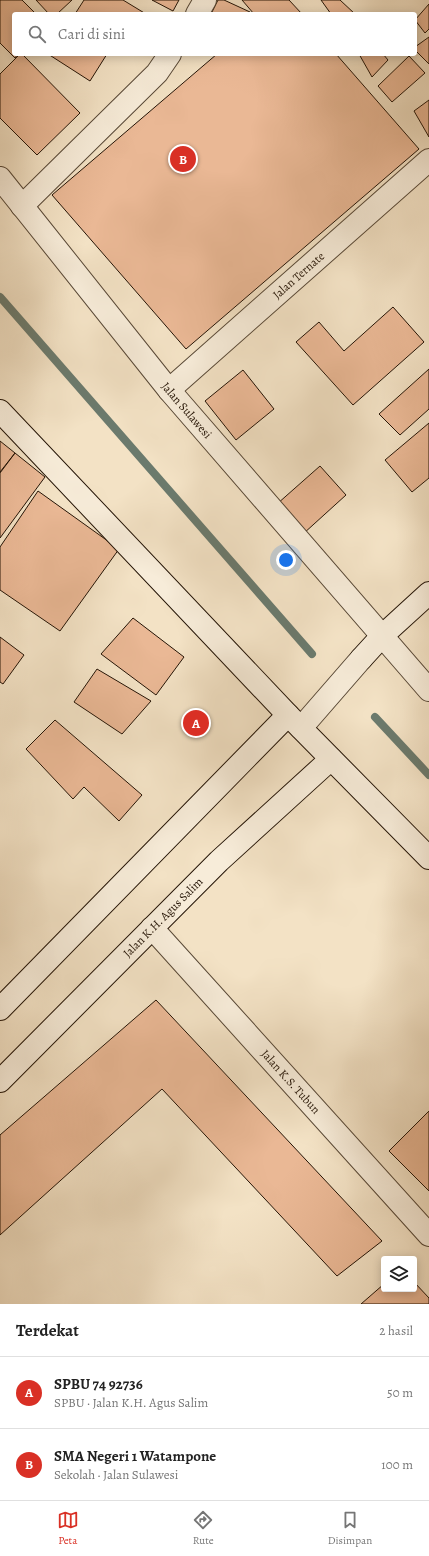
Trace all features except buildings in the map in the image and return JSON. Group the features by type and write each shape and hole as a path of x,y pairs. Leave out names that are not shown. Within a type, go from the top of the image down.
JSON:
{"street":[{"path":"198,12 205,0"},
{"path":"22,206 157,73 169,56"},
{"name":"Jalan Ternate","path":"169,390 429,160"},
{"name":"Jalan Sulawesi","path":"0,178 169,390 429,690"},
{"path":"0,411 294,721 429,858"},
{"path":"0,1009 294,721 329,695 382,636 429,593"},
{"name":"Jalan K.H. Agus Salim","path":"0,1081 219,861 331,759"},
{"name":"Jalan K.S. Tubun","path":"152,928 429,1235"}],"waterway":[{"path":"0,297 312,654"},
{"path":"375,717 429,775"}],"place":[{"name":"SMA Negeri 1 Watampone","path":"183,159"},
{"name":"SPBU 74 92736","path":"196,723"}]}
